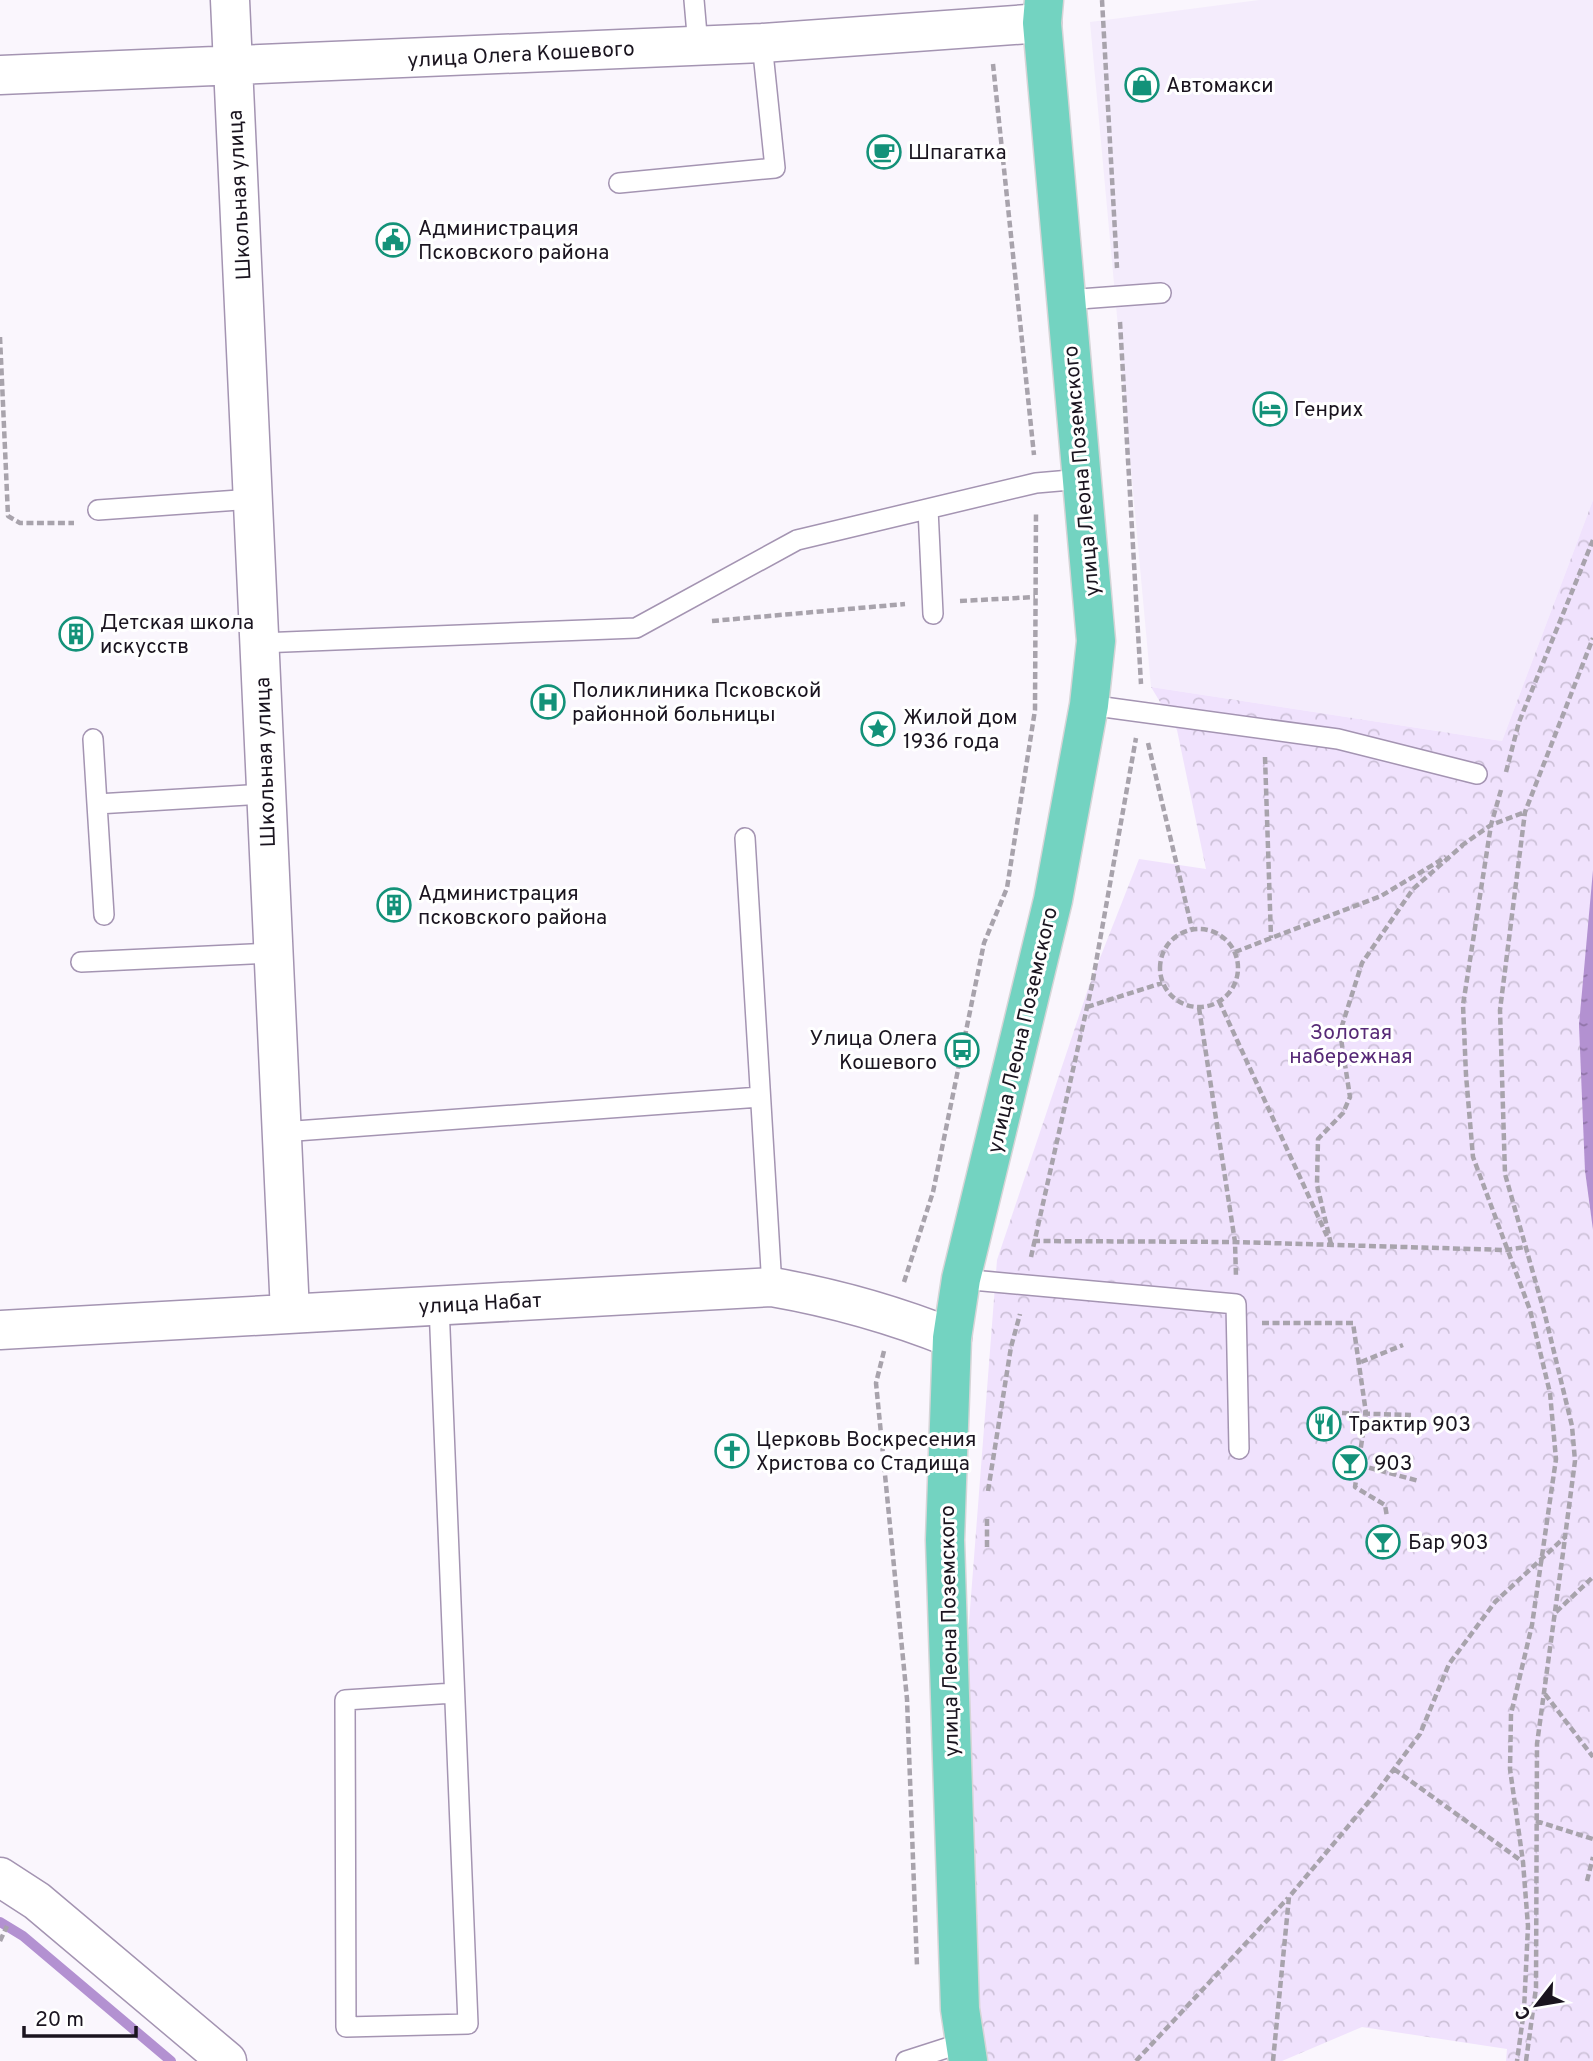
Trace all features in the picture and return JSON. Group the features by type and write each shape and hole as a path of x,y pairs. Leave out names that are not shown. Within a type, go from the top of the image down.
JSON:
{"main road":[{"name":"улица Леона Поземского","path":"966,2052 960,2009 945,1540 952,1338 961,1279 1053,900 1089,705 1096,641 1043,12"}],"street":[{"name":"Школьная улица","path":"230,0 290,1313"},
{"name":"улица Олега Кошевого","path":"0,75 762,43 988,28 1043,12"},
{"name":"улица Набат","path":"0,1330 772,1287 838,1299 893,1315 952,1338"},
{"path":"0,1878 37,1901 227,2061"}],"lane":[{"path":"694,0 698,46"},
{"path":"619,183 775,168 762,43"},
{"path":"1066,300 1161,293"},
{"path":"260,643 636,628 797,540 1036,483 1082,479"},
{"path":"92,516 253,499"},
{"path":"929,509 933,608"},
{"path":"1089,705 1338,739 1477,774"},
{"path":"93,739 104,915"},
{"path":"97,804 266,794"},
{"path":"745,838 772,1287"},
{"path":"81,962 273,953"},
{"path":"282,1132 760,1097"},
{"path":"961,1279 1028,1284 1237,1313 1239,1449"},
{"path":"439,1305 468,2024 346,2027 345,1700 454,1693"},
{"path":"906,2061 966,2052"}],"path":[{"path":"918,1975 914,1936 907,1699 876,1383 893,1315 933,1192 984,943 1007,888 1035,710 1036,483 1012,226 988,28"},
{"path":"0,337 8,516 20,523 92,516"},
{"path":"1517,2061 1524,2010 1528,1926 1523,1862 1510,1769 1511,1714 1532,1625 1556,1458 1550,1393 1530,1310 1473,1157 1463,1005 1491,825 1519,722 1593,540"},
{"path":"704,622 933,608 1035,597"},
{"path":"1526,2061 1536,1988 1537,1744 1575,1461 1572,1426 1505,1174 1500,1010 1525,812 1593,638"},
{"path":"1141,713 1192,929"},
{"path":"1264,729 1271,939"},
{"path":"1236,952 1381,897 1491,825 1525,812"},
{"path":"1331,1244 1317,1185 1318,1139 1343,1113 1350,1097 1340,1032 1362,962 1413,889 1463,845"},
{"path":"1192,929 1214,931 1236,952 1239,967 1236,983 1219,1001 1199,1008 1184,1004 1171,996 1162,983 1159,968 1162,953 1170,940 1192,929"},
{"path":"1087,1007 1162,983"},
{"path":"1219,1001 1331,1244"},
{"path":"1199,1008 1235,1242 1237,1313 1353,1323 1361,1362 1366,1413 1355,1487 1385,1504 1387,1517"},
{"path":"988,1502 1011,1347 1028,1284 1032,1241 1235,1242 1506,1250 1525,1247"},
{"path":"1361,1362 1403,1345"},
{"path":"1342,1413 1411,1415"},
{"path":"1359,1465 1419,1481"},
{"path":"986,1556 988,1515"},
{"path":"1136,2061 1289,1897 1394,1769 1420,1734 1449,1664 1495,1602 1565,1537"},
{"path":"1556,1612 1593,1577"},
{"path":"1544,1693 1593,1758"},
{"path":"1394,1769 1523,1862"},
{"path":"1536,1821 1593,1839"},
{"path":"1587,1881 1593,1857"},
{"path":"1273,2061 1289,1897"},
{"path":"0,1941 3,1935"}],"shaded area":[{"path":"1259,0 1593,0 1593,500 1502,741 1151,687 1090,22"}],"green space":[{"name":"Золотая набережная","path":"1593,500 1593,870 1585,1171 1593,1230 1593,2061 1506,2061 1507,2049 1362,2027 1282,2061 987,2061 977,1986 965,1674 997,1260 1089,986 1139,859 1206,869 1177,730 1151,687 1502,741"}],"water":[{"path":"1593,870 1593,1230 1585,1171 1579,1025"}],"waterway":[{"path":"0,1922 23,1936 171,2061"}],"place":[{"name":"Автомакси","path":"1142,85"},
{"name":"Шпагатка","path":"884,152"},
{"name":"Администрация Псковского района","path":"393,240"},
{"name":"Генрих","path":"1270,409"},
{"name":"Детская школа искусств","path":"76,634"},
{"name":"Поликлиника Псковской районной больницы","path":"548,702"},
{"name":"Жилой дом 1936 года","path":"878,729"},
{"name":"Администрация псковского района","path":"394,905"},
{"name":"Улица Олега Кошевого","path":"962,1050"},
{"name":"Трактир 903","path":"1324,1424"},
{"name":"Церковь Воскресения Христова со Стадища","path":"732,1451"},
{"name":"903","path":"1350,1463"},
{"name":"Бар 903","path":"1383,1542"}]}
